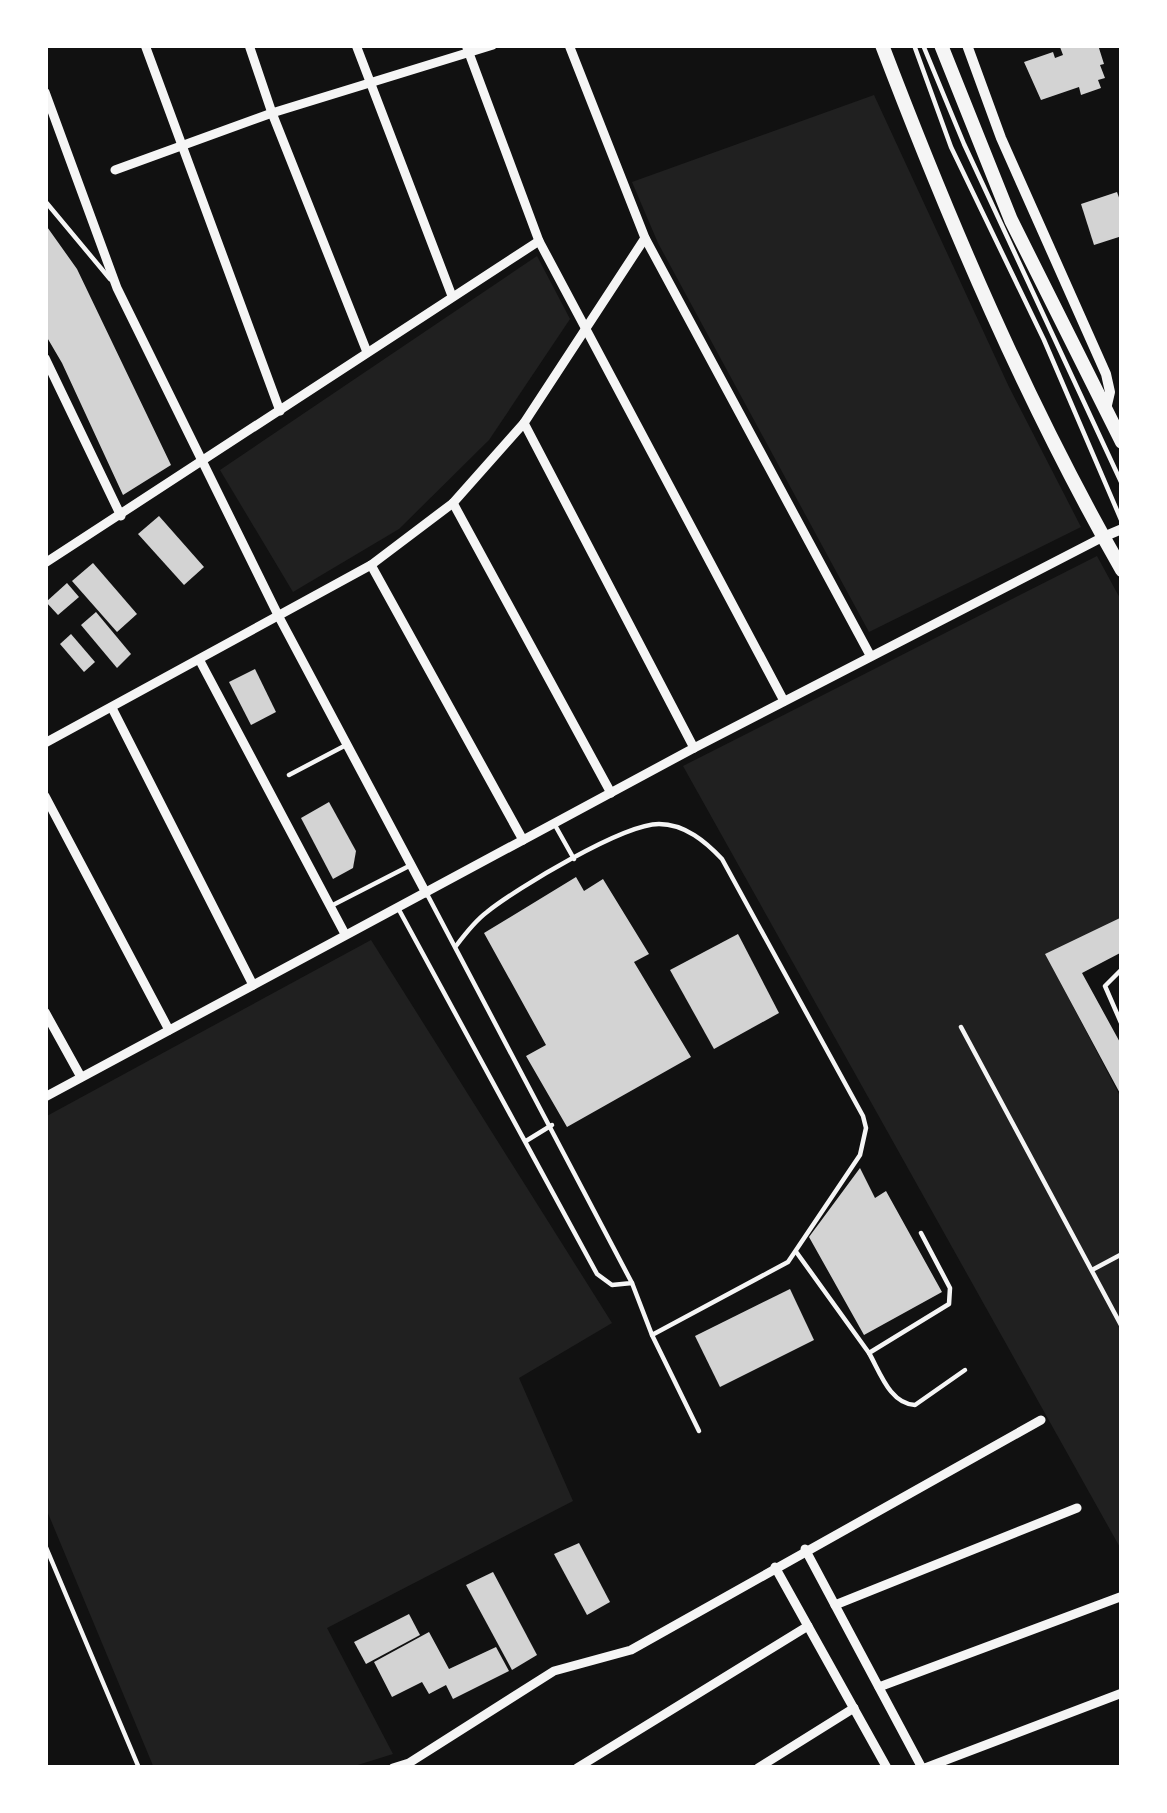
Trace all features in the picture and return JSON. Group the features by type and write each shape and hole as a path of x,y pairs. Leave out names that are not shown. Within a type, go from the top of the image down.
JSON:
{"main road":[{"path":"882,45 976,284 1122,570"},
{"path":"941,45 1011,220 1122,442"}],"street":[{"path":"145,45 280,410"},
{"path":"249,45 367,352"},
{"path":"356,45 452,296"},
{"path":"115,170 272,113 493,45"},
{"path":"569,45 645,238 871,655"},
{"path":"967,45 1001,138 1106,374 1114,422"},
{"path":"468,49 539,241 784,701"},
{"path":"45,92 117,288 201,463 426,892"},
{"path":"45,743 371,565 453,502 524,422 645,238"},
{"path":"45,563 539,241"},
{"path":"45,358 121,516"},
{"path":"524,422 694,748"},
{"path":"453,502 611,794"},
{"path":"45,1097 694,748 1122,525"},
{"path":"371,565 524,840"},
{"path":"200,661 345,934"},
{"path":"112,707 254,985"},
{"path":"45,796 169,1030"},
{"path":"45,1012 82,1077"},
{"path":"393,1768 411,1765 565,1665 622,1655 1041,1420"},
{"path":"835,1605 1077,1508"},
{"path":"806,1550 924,1768 1122,1693"},
{"path":"775,1567 887,1768"},
{"path":"879,1688 1120,1597"},
{"path":"577,1768 808,1626"},
{"path":"758,1768 854,1708"}],"lane":[{"path":"914,45 951,147 1044,340 1122,525"},
{"path":"923,45 1122,484"},
{"path":"45,201 117,288"},
{"path":"289,775 348,744"},
{"path":"554,824 574,859"},
{"path":"456,946 492,908 574,859 634,830 659,824 682,829 705,841 722,859 866,1128 860,1155 797,1253 777,1270 652,1335"},
{"path":"331,907 411,865"},
{"path":"426,892 552,1125 632,1283 699,1431"},
{"path":"398,908 597,1274 612,1285 632,1283"},
{"path":"1122,969 1105,986 1122,1025"},
{"path":"961,1027 1122,1327"},
{"path":"526,1141 552,1125"},
{"path":"869,1352 949,1304 950,1288 921,1232"},
{"path":"797,1253 869,1352 896,1399 915,1405 965,1370"},
{"path":"1092,1270 1122,1254"},
{"path":"45,1545 139,1768"}],"shaded area":[{"path":"874,95 1009,387 1081,527 869,632 658,243 632,182"},
{"path":"537,256 570,319 489,440 399,529 293,592 220,470"},
{"path":"1097,556 1122,602 1122,917 1046,955 1122,1100 1122,1551 683,766"},
{"path":"371,940 612,1323 519,1378 573,1501 327,1628 393,1754 348,1768 154,1768 45,1506 45,1117"}],"building":[{"path":"1098,45 1105,78 1098,80 1101,88 1081,95 1079,87 1041,100 1024,62 1053,52 1055,58 1063,55 1060,47"},
{"path":"1117,192 1122,236 1094,245 1081,204"},
{"path":"45,224 77,269 171,465 123,495 45,334"},
{"path":"159,516 204,567 184,585 138,534"},
{"path":"93,563 137,614 117,632 72,581"},
{"path":"67,583 79,597 58,615 46,602"},
{"path":"96,612 131,654 117,668 81,625"},
{"path":"71,634 95,662 84,672 60,644"},
{"path":"255,669 276,712 251,725 229,682"},
{"path":"329,802 356,851 353,868 333,879 301,818"},
{"path":"576,877 584,891 603,879 649,954 634,962 691,1057 567,1127 526,1056 546,1045 484,933"},
{"path":"1122,917 1122,952 1082,973 1122,1046 1122,1097 1045,954"},
{"path":"738,934 779,1013 714,1049 670,970"},
{"path":"860,1168 875,1198 886,1191 942,1292 864,1335 809,1237"},
{"path":"790,1289 814,1340 720,1387 695,1336"},
{"path":"579,1543 610,1602 587,1615 554,1554"},
{"path":"493,1572 537,1655 512,1670 466,1585"},
{"path":"409,1614 420,1635 366,1664 354,1642"},
{"path":"429,1632 449,1669 496,1647 509,1671 453,1699 446,1685 429,1694 422,1682 392,1697 374,1662"}]}
